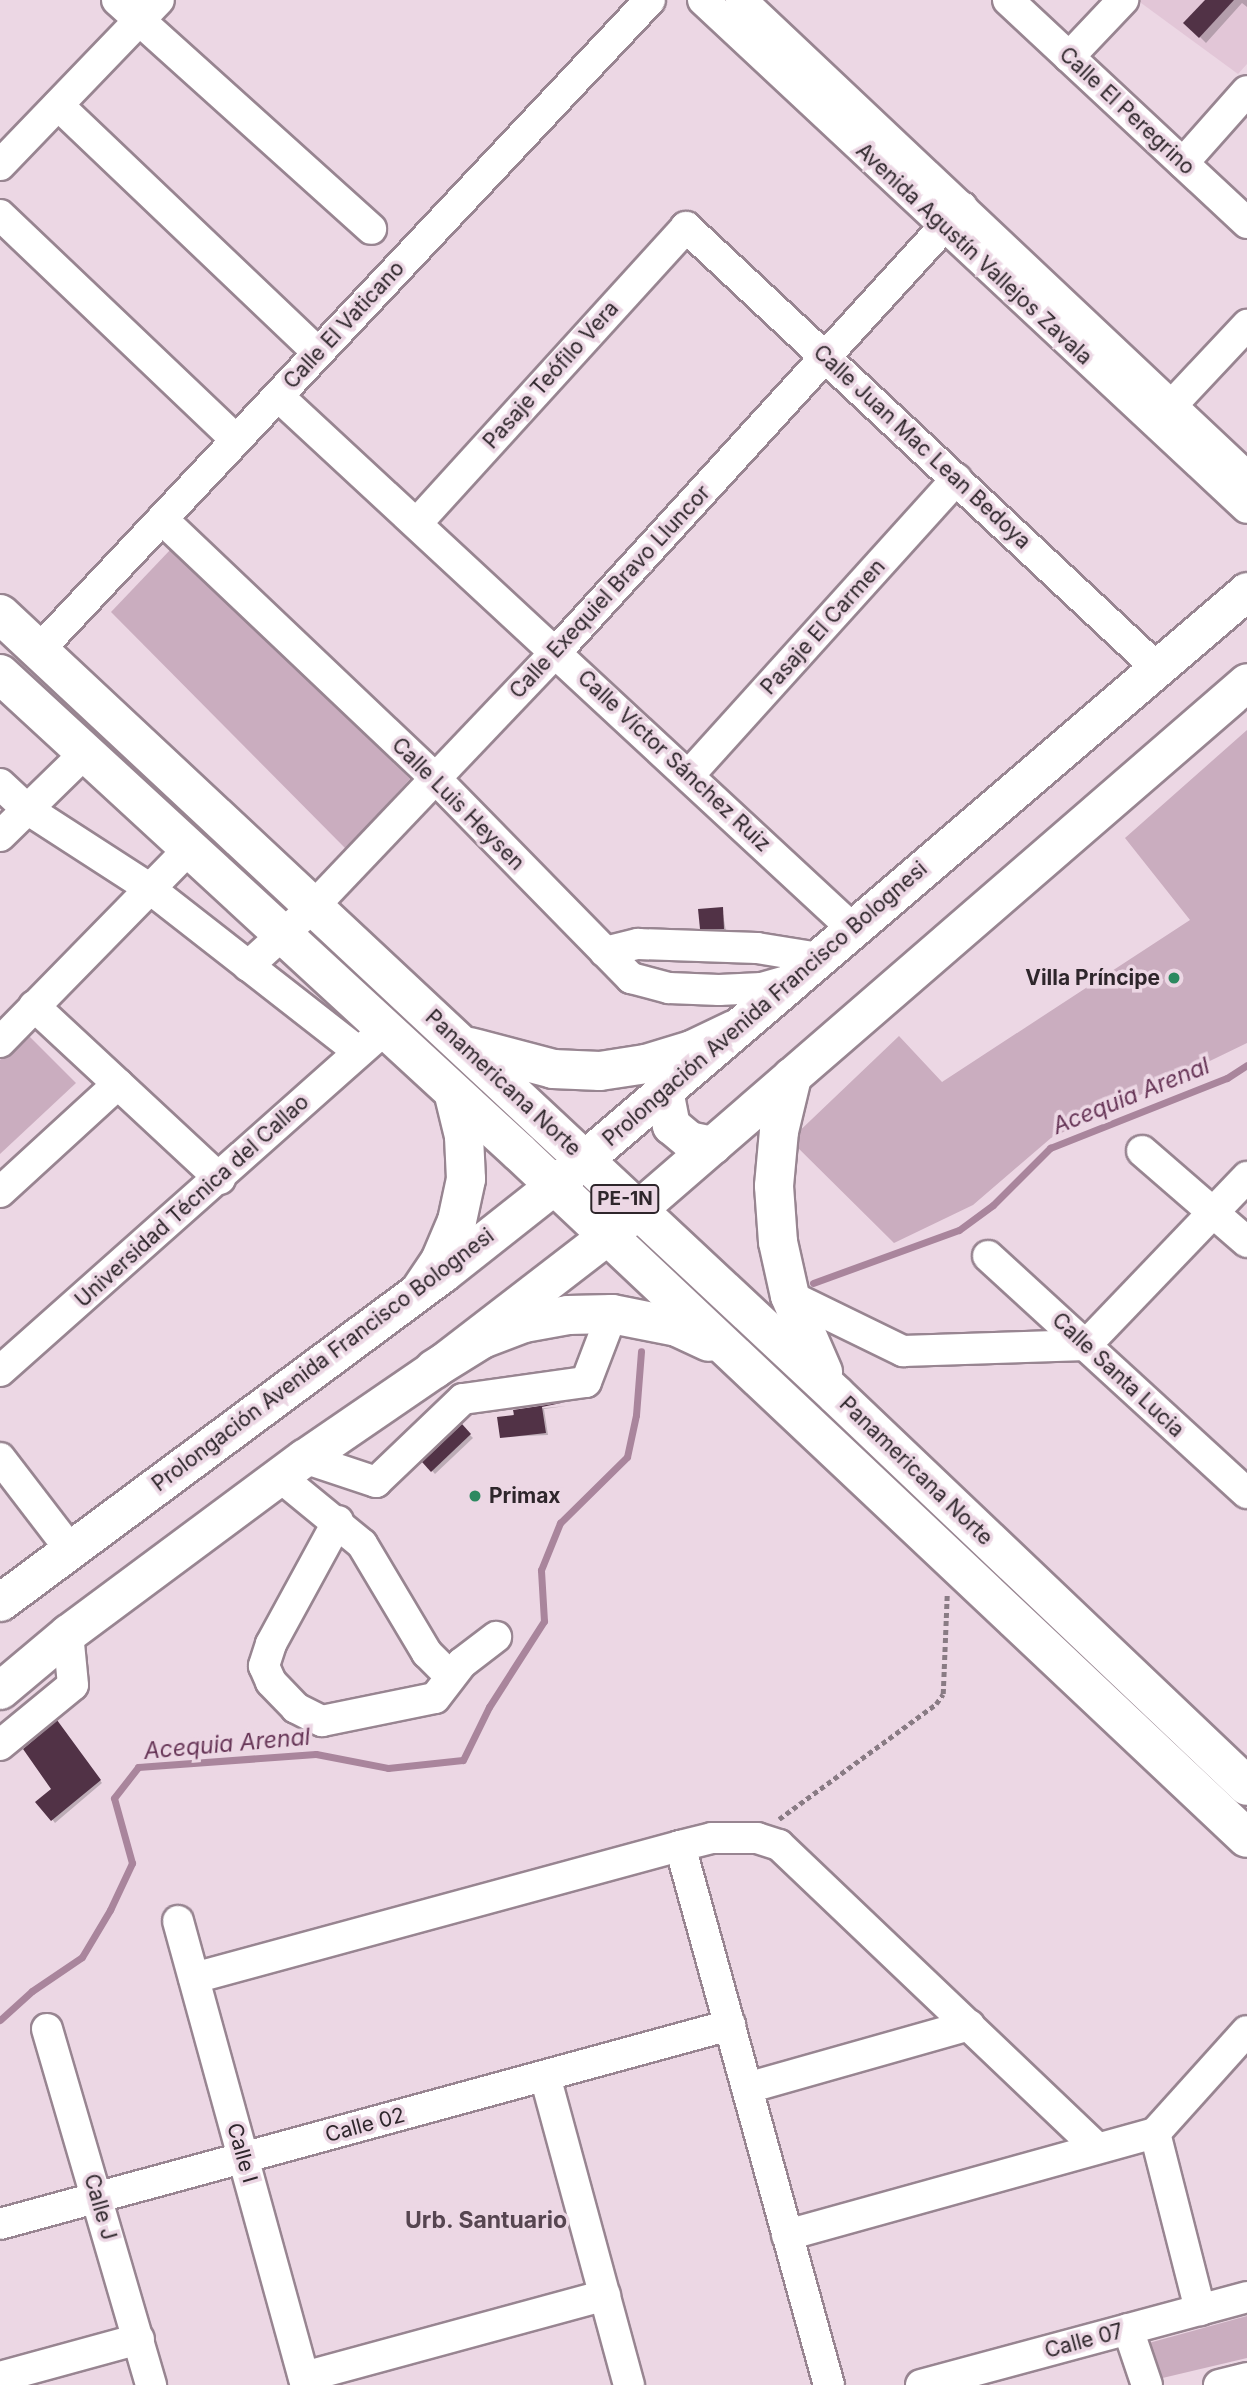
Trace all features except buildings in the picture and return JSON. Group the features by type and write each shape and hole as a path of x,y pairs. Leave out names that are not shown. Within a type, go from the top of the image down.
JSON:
{"highway":[{"name":"Panamericana Norte","path":"0,614 836,1395 1247,1786"},
{"name":"Panamericana Norte","path":"0,674 282,935 371,1041 453,1095 553,1186 736,1355 1247,1839"},
{"path":"462,1045 506,1060 553,1069 600,1070 681,1054 734,1030"},
{"path":"792,1077 779,1131 774,1186 778,1242 790,1296 809,1347 836,1395"},
{"path":"421,1289 440,1261 457,1222 466,1179 464,1136 453,1095"},
{"path":"434,1369 482,1339 524,1324 568,1315 612,1314 677,1327 736,1355"}],"main road":[{"name":"Prolongación Avenida Francisco Bolognesi","path":"0,1602 69,1548 421,1289 553,1186 1247,591"},
{"path":"0,1690 68,1633 292,1467 434,1369 607,1236 1247,682"},
{"path":"664,1090 671,1125 689,1140 712,1145"}],"street":[{"path":"117,0 149,10 371,229"},
{"name":"Calle El Vaticano","path":"39,650 650,0"},
{"name":"Avenida Agustín Vallejos Zavala","path":"703,0 1172,405 1247,477"},
{"name":"Avenida Agustín Vallejos Zavala","path":"741,0 953,217 1247,508"},
{"name":"Calle El Peregrino","path":"1007,0 1247,223"},
{"path":"1069,57 1123,0"},
{"path":"0,164 149,10"},
{"path":"1183,163 1247,91"},
{"path":"58,105 318,353"},
{"path":"0,215 236,440"},
{"name":"Calle Exequiel Bravo Lluncor","path":"248,966 313,907 557,651 953,217"},
{"name":"Calle Juan Mac Lean Bedoya","path":"686,227 1157,668"},
{"name":"Pasaje Teófilo Vera","path":"417,523 686,227"},
{"path":"1172,405 1247,325"},
{"name":"Calle Víctor Sánchez Ruiz","path":"278,396 557,651 853,929"},
{"name":"Pasaje El Carmen","path":"689,775 956,479"},
{"name":"Calle Luis Heysen","path":"162,519 436,779 631,978 669,988 762,988 806,968"},
{"path":"0,836 85,753"},
{"path":"0,784 27,809 149,888 248,966 371,1041"},
{"path":"0,1042 189,849"},
{"path":"605,952 638,944 757,948 806,968"},
{"path":"34,1006 220,1179"},
{"name":"Universidad Técnica del Callao","path":"0,1371 220,1179 371,1041"},
{"path":"0,1192 118,1084"},
{"path":"1142,1151 1247,1242"},
{"path":"790,1296 903,1351 1086,1345 1247,1177"},
{"name":"Calle Santa Lucia","path":"988,1256 1247,1493"},
{"path":"292,1467 376,1482 464,1398 586,1382 612,1314"},
{"path":"434,1369 464,1398"},
{"path":"0,1458 69,1548"},
{"path":"292,1467 338,1521 362,1544 427,1653 450,1676"},
{"path":"338,1521 271,1644 264,1666 271,1682 296,1708 322,1721 435,1698 450,1676 496,1637"},
{"path":"0,1745 73,1685 68,1633"},
{"path":"194,1978 712,1838 757,1838 779,1845 1097,2148"},
{"path":"680,1846 829,2385"},
{"name":"Calle I","path":"178,1921 305,2381"},
{"name":"Calle 02","path":"0,2224 730,2025"},
{"path":"747,2088 969,2025"},
{"name":"Calle J","path":"47,2029 139,2339 150,2385"},
{"path":"787,2235 1155,2133 1247,2031"},
{"path":"545,2076 629,2385"},
{"path":"1155,2133 1200,2310"},
{"path":"305,2381 605,2295"},
{"name":"Calle 07","path":"921,2385 985,2377 1128,2329 1247,2297"},
{"path":"1128,2329 1147,2385"},
{"path":"0,2377 139,2339"},
{"path":"1219,2385 1247,2378"}],"path":[{"path":"757,1838 943,1694 941,1654 950,1558"}],"shaded area":[{"path":"1137,0 1247,0 1247,64 1238,74"},
{"path":"171,549 410,779 346,849 111,612"},
{"name":"Villa Príncipe","path":"1247,730 1247,1043 1051,1138 973,1205 894,1243 790,1140 899,1036 942,1082 1190,920 1125,838"},
{"path":"26,1033 76,1083 0,1154 0,1060"},
{"path":"1247,2316 1247,2358 1154,2380 1145,2344"}],"waterway":[{"name":"Acequia Arenal","path":"813,1283 959,1230 993,1205 1050,1148 1227,1078 1247,1065"},
{"name":"Acequia Arenal","path":"0,2020 32,1991 82,1957 110,1910 132,1863 114,1798 138,1767 316,1754 388,1768 463,1760 489,1707 544,1621 541,1570 560,1523 627,1457 636,1415 641,1351"}],"place":[{"name":"Villa Príncipe","path":"1174,978"},
{"name":"Primax","path":"475,1496"}],"district":[{"name":"Urb. Santuario","path":"486,2220"}]}
